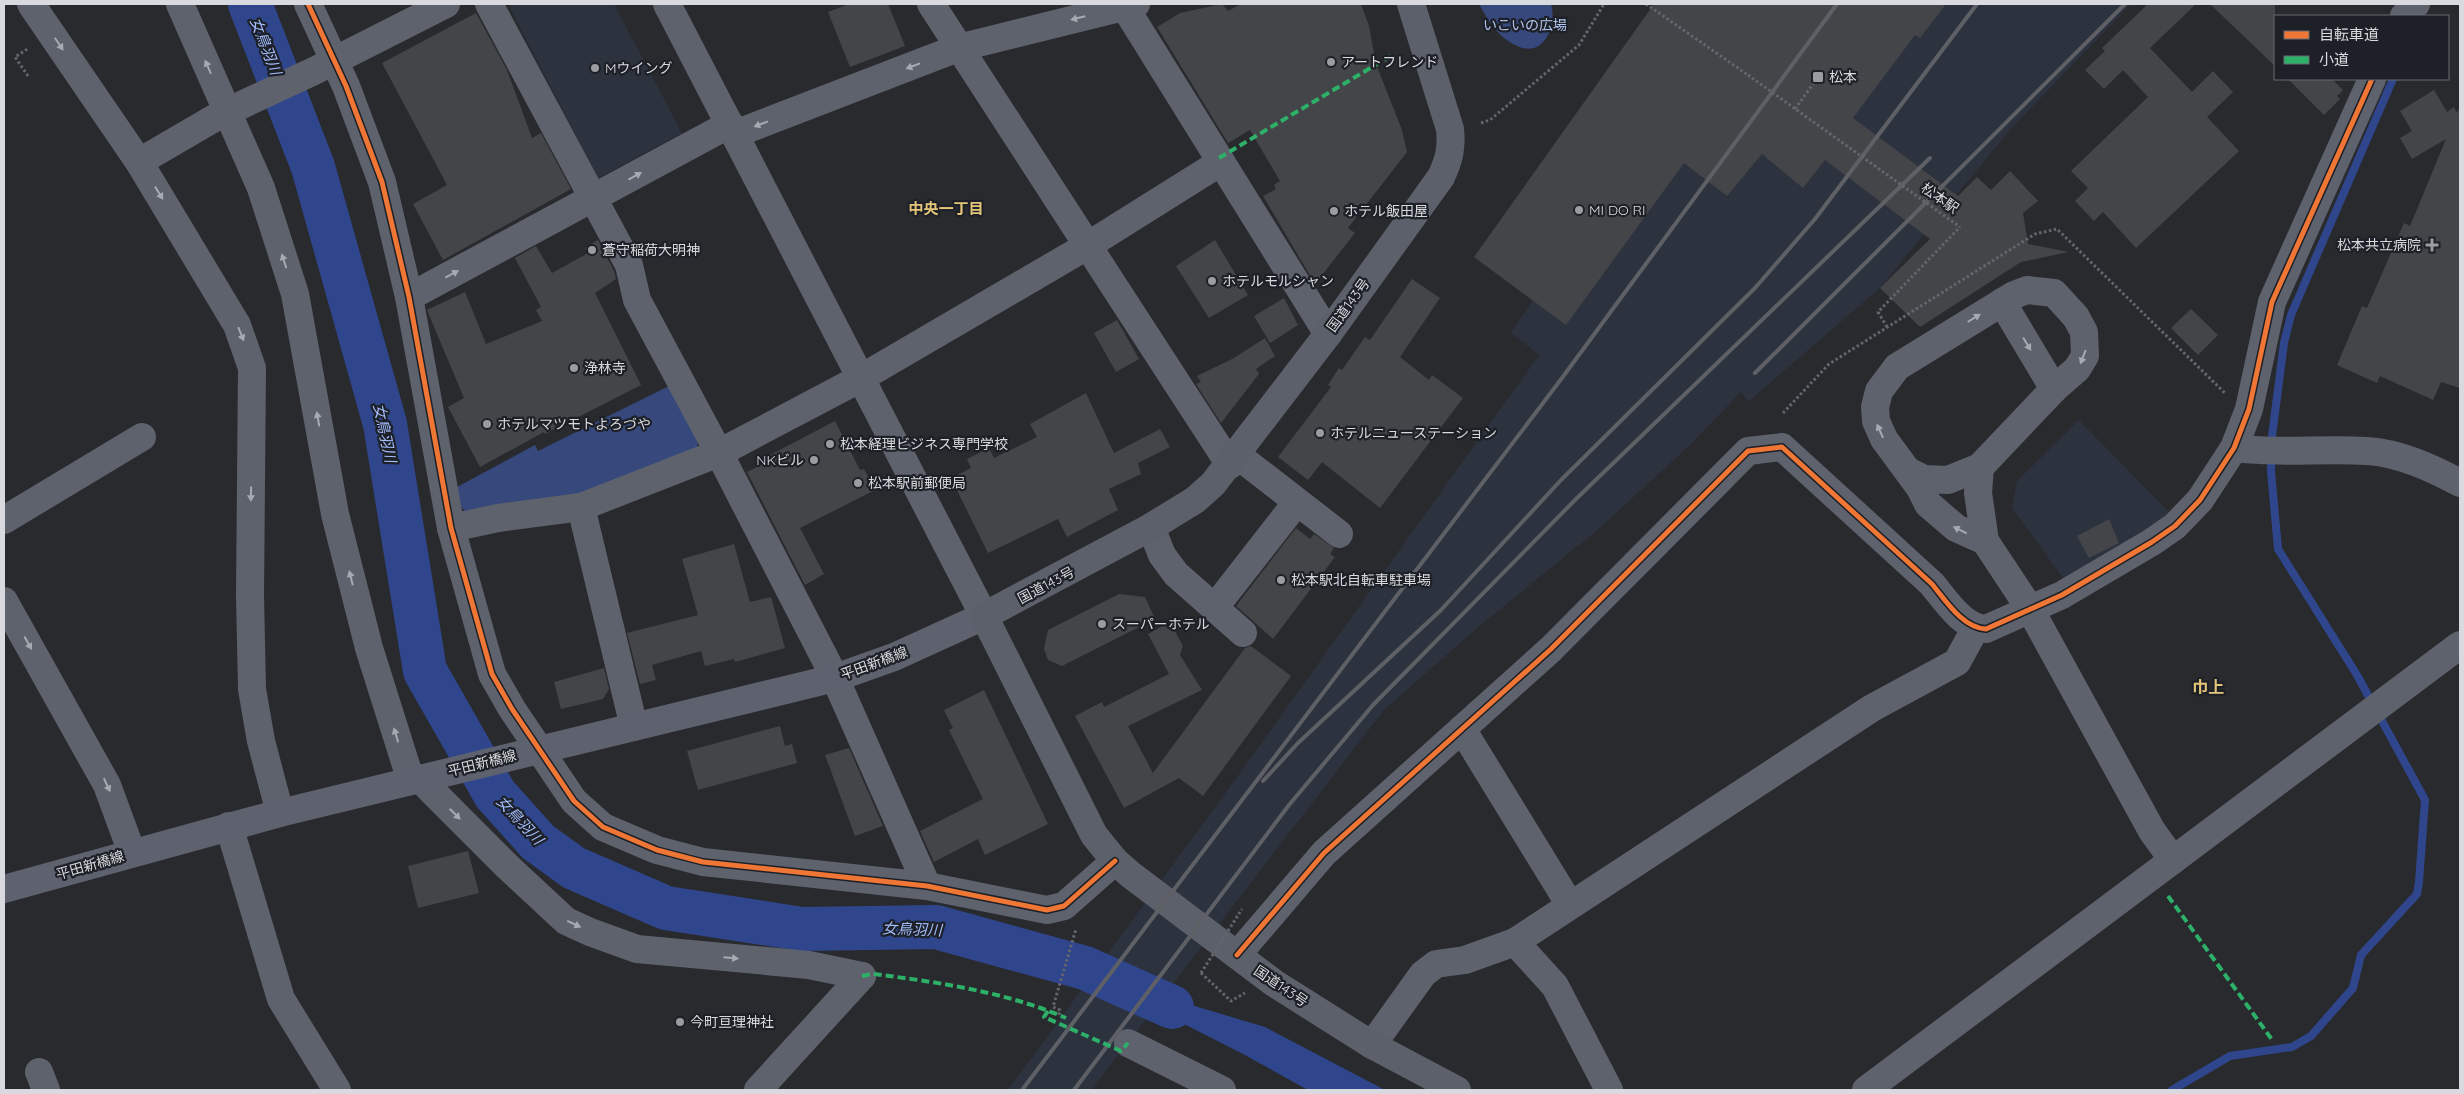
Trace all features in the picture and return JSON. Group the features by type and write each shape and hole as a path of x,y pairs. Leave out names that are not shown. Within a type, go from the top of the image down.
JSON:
{"highway":[{"name":"国道143号","path":"1410,4 1450,129 1452,145 1442,177 1328,334 1234,460 1213,484 1195,500 1152,527 984,616 1094,835 1115,861 1274,983 1372,1044 1457,1090"}],"main road":[{"name":"平田新橋線","path":"4,889 280,813 834,678 894,657 984,616"}],"street":[{"path":"31,4 139,162 237,325 252,368 250,596 252,689 261,741 280,813"},
{"path":"180,4 233,109 295,294 335,514 369,648 423,778 428,787 509,868 566,920 582,928 637,949 809,965 862,976 758,1090"},
{"path":"308,4 324,66 346,86 382,182 409,297 451,528 492,674 512,709 529,751 574,801 603,827 657,850 703,862 928,886 1047,910 1064,906 1115,861"},
{"path":"139,162 233,109 324,66 446,4"},
{"path":"489,4 592,200 629,265 637,300 719,453 834,678 928,886"},
{"path":"668,4 984,616"},
{"path":"931,4 1087,246 1234,460 1297,502 1333,534"},
{"path":"2405,15 2416,4"},
{"path":"409,297 592,200 732,129 958,48 1128,5 1221,162 1328,334"},
{"path":"1237,955 1324,853 1551,649 1748,451 1782,447 1932,584 1954,610 1976,629 1986,630 2062,595 2152,542 2175,526 2200,500 2234,448 2249,409 2272,302 2372,80"},
{"path":"451,528 498,518 581,507 719,453 861,378 1087,246 1221,162"},
{"path":"1908,470 1924,479 1948,480 1980,467 2054,389 2077,369 2085,356 2084,332 2076,317 2054,293 2027,290 2002,302 1897,367 1879,391 1875,407 1876,421 1884,439 1908,470 1928,504 1956,528 1985,541"},
{"path":"2002,302 2054,389"},
{"path":"4,520 142,437"},
{"path":"2234,448 2271,452 2369,451 2424,464 2460,483"},
{"path":"1980,467 1978,493 1985,541 2030,609 2152,831 2173,860"},
{"path":"1215,608 1297,502"},
{"path":"581,507 634,726"},
{"path":"1152,527 1162,555 1176,574 1243,633"},
{"path":"4,601 107,785 132,853"},
{"path":"1372,1044 1423,974 1436,964 1465,960 1515,942 1872,708 1957,662 1976,629"},
{"path":"1866,1090 2460,645"},
{"path":"1462,730 1570,905"},
{"path":"229,826 281,999 337,1090"},
{"path":"1515,942 1555,986 1609,1090"},
{"path":"1128,1043 1222,1090"}],"path":[{"path":"1481,123 1490,120 1579,45 1604,4"},
{"path":"28,76 15,57 35,44"},
{"path":"1795,109 1818,77"},
{"path":"1242,909 1201,973 1231,1001 1246,992"},
{"path":"1059,1014 1060,1010 1053,1007 1075,930"}],"shaded area":[{"path":"508,4 614,4 682,133 598,178"},
{"path":"1660,4 2131,4 2009,131 1880,288 1748,402 1741,392 1690,445 1601,527 1476,629 1384,710 1091,1090 1008,1090 1237,777 1539,355 1511,333 1533,300 1474,257"},
{"path":"2079,420 2171,514 2147,535 2063,578 2012,508 2017,481"},
{"path":"1084,973 1265,1027 1385,1090 1308,1090 1243,1054"}],"green space":[{"name":"いこいの広場","path":"1479,4 1551,4 1552,21 1550,30 1542,44 1535,48 1527,49 1517,46 1495,28"},
{"path":"671,385 698,436 697,450 580,496 466,514 461,506 457,487 535,445 538,451"}],"building":[{"path":"849,4 888,4 905,46 850,67 828,12"},
{"path":"1222,4 1228,11 1241,4 1361,4 1369,26 1376,64 1402,130 1407,152 1348,228 1355,233 1315,284 1263,196 1276,189 1274,185 1280,181 1250,130 1228,143 1157,27 1180,13"},
{"path":"1654,4 1946,4 1920,38 1915,35 1853,118 1958,196 1977,177 1991,190 2010,171 2038,201 2023,213 2028,244 2069,252 2021,262 1920,327 1880,288 1930,239 1825,160 1803,188 1762,154 1727,196 1684,163 1566,325 1474,257"},
{"path":"2148,4 2196,4 2150,48 2192,92 2213,71 2233,92 2207,117 2239,151 2136,248 2103,212 2094,221 2075,201 2088,188 2071,171 2148,97 2123,70 2104,89 2085,70 2105,51 2102,48"},
{"path":"2210,4 2275,4 2274,65"},
{"path":"476,13 507,70 532,138 541,133 571,189 443,260 413,204 447,185 382,63"},
{"path":"2289,80 2333,80 2343,90 2337,96 2340,99 2324,115"},
{"path":"2434,90 2447,112 2454,107 2457,113 2460,106 2460,388 2441,382 2433,400 2380,376 2377,383 2337,365 2362,306 2367,308 2404,223 2410,226 2446,139 2412,159 2400,138 2412,131 2400,111"},
{"path":"598,240 614,271 616,279 595,293 641,385 545,434 544,432 480,467 448,407 464,398 427,310 465,292 486,344 542,321 536,310 541,307 515,258 536,246 552,273 588,253 585,248"},
{"name":"ホテルモルシャン","path":"1215,240 1248,295 1209,318 1176,266"},
{"path":"1412,279 1440,298 1400,357 1429,380 1432,375 1463,398 1380,508 1322,462 1308,480 1278,457 1331,387 1328,385 1339,368 1342,370 1365,337 1370,340"},
{"path":"1284,298 1298,325 1270,343 1254,316"},
{"path":"2191,309 2218,335 2198,355 2171,328"},
{"path":"1117,320 1139,359 1116,372 1094,333"},
{"path":"1265,338 1275,356 1256,369 1259,374 1221,423 1196,384 1201,382 1197,376 1234,358"},
{"path":"1086,393 1114,453 1160,429 1170,447 1138,463 1141,474 1109,489 1118,510 1067,537 1058,519 988,553 951,478 971,468 967,459 989,448 994,458 1037,437 1030,424"},
{"path":"835,421 860,470 864,469 875,490 800,528 824,574 805,585 747,472 772,459 770,455"},
{"path":"2109,519 2119,543 2089,558 2077,536"},
{"name":"松本駅北自転車駐車場","path":"1296,528 1310,539 1314,534 1334,548 1330,554 1335,557 1273,639 1236,606"},
{"path":"734,544 750,602 771,597 785,648 735,662 734,659 705,666 701,651 652,665 656,680 640,684 627,633 698,615 682,559"},
{"name":"スーパーホテル","path":"1119,594 1145,597 1155,619 1062,666 1048,660 1044,649 1048,630"},
{"path":"1170,622 1183,646 1180,655 1202,690 1128,726 1153,773 1245,648 1251,646 1291,676 1203,796 1179,778 1124,808 1075,716 1102,702 1104,707 1169,674 1148,634"},
{"path":"604,668 609,689 603,699 561,709 554,682"},
{"path":"984,690 1048,824 985,855 978,839 934,862 920,831 983,799 949,730 953,728 944,710"},
{"path":"780,726 785,746 792,744 797,763 698,790 687,751"},
{"path":"849,748 883,826 855,836 825,755"},
{"path":"468,851 479,893 418,908 408,866"}],"waterway":[{"name":"女鳥羽川","path":"250,4 313,167 385,424 425,671 495,794 538,842 574,868 666,908 802,929 936,927 1085,968 1172,1007"},
{"path":"2172,1090 2230,1056 2292,1047 2311,1036 2353,988 2361,955 2417,894 2425,800 2357,675 2278,549 2271,471 2272,436 2284,343 2291,315 2393,80"}],"railway":[{"path":"1022,1090 1562,378 1837,4"},
{"path":"1263,781 1298,743 1441,610 1561,480 1755,288 1815,219 1977,4"},
{"path":"1755,373 2125,4"},
{"path":"1074,1090 1289,805 1373,705 1576,499 1930,158"}],"marked path":[{"path":"1219,158 1394,54"},
{"path":"2168,896 2273,1041"},
{"path":"862,976 873,974 971,989 1020,1001 1066,1018"},
{"path":"1048,1011 1044,1017 1121,1051 1128,1043"}],"cycle path":[{"path":"308,4 346,86 382,182 409,297 451,528 492,674 512,709 574,801 603,827 657,850 703,862 927,886 1047,910 1064,906 1115,861"},
{"path":"1237,955 1324,853 1551,649 1748,451 1782,447 1932,584 1962,619 1970,624 1986,629 2062,595 2152,542 2175,526 2200,500 2234,448 2249,409 2272,302 2372,80"}],"place":[{"name":"アートフレンド","path":"1331,62"},
{"name":"Mウイング","path":"595,68"},
{"name":"松本","path":"1818,77"},
{"name":"MI DO RI","path":"1579,210"},
{"name":"ホテル飯田屋","path":"1334,211"},
{"name":"松本共立病院","path":"2432,245"},
{"name":"蒼守稲荷大明神","path":"592,250"},
{"name":"ホテルモルシャン","path":"1212,281"},
{"name":"浄林寺","path":"574,368"},
{"name":"ホテルマツモトよろづや","path":"487,424"},
{"name":"ホテルニューステーション","path":"1320,433"},
{"name":"松本経理ビジネス専門学校","path":"830,444"},
{"name":"NKビル","path":"814,460"},
{"name":"松本駅前郵便局","path":"858,483"},
{"name":"松本駅北自転車駐車場","path":"1281,580"},
{"name":"スーパーホテル","path":"1102,624"},
{"name":"今町亘理神社","path":"680,1022"}],"district":[{"name":"中央一丁目","path":"946,208"},
{"name":"巾上","path":"2208,687"}]}
